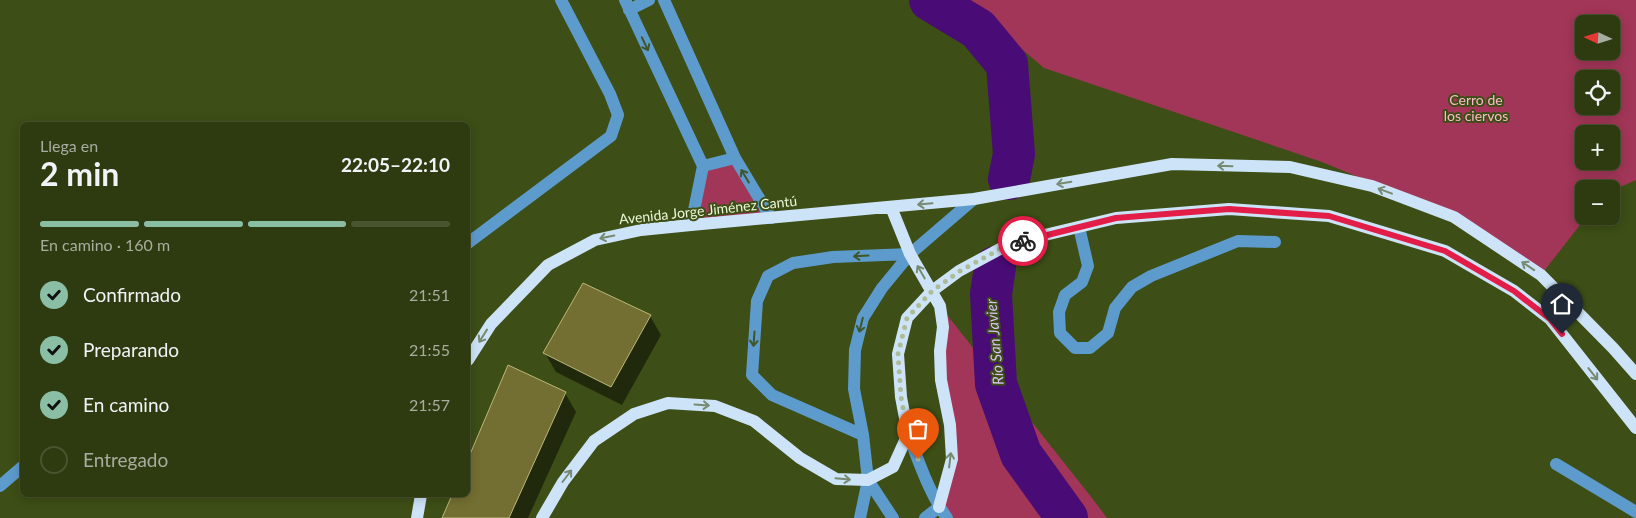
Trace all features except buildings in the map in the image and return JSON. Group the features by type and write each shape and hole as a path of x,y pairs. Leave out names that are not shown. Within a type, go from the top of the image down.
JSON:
{"main road":[{"name":"Avenida Jorge Jiménez Cantú","path":"470,357 491,324 548,265 595,240 640,230 691,224 974,199 1172,164 1290,167 1372,186 1454,217 1541,275 1636,374"},
{"path":"890,207 910,254 940,306 943,327 940,351 940,380 950,425 952,459 939,513"},
{"path":"542,518 563,482 594,441 634,414 668,403 715,406 754,420 800,458 836,479 868,480 893,467 908,434 901,397 898,354 907,318 932,291 960,271 1011,243 1116,218 1229,209 1329,216 1445,251 1514,291 1550,319 1636,428"},
{"path":"417,518 421,497"}],"street":[{"path":"470,242 611,136 618,115 610,94 562,0"},
{"path":"649,0 627,5 703,166 691,224"},
{"path":"664,0 734,158 771,218"},
{"path":"703,166 734,158"},
{"path":"860,518 868,480 863,435 854,389 855,350 862,318 882,288 910,254 974,199"},
{"path":"1079,227 1088,266 1082,282 1065,295 1059,312 1060,332 1075,348 1090,348 1108,332 1115,308 1132,287 1151,276 1238,241 1275,242"},
{"path":"863,435 772,395 752,375 757,301 768,276 793,263 833,257 910,254"},
{"path":"908,434 939,513 947,518"},
{"path":"1556,464 1636,512"},
{"path":"0,486 20,469"},
{"path":"868,480 893,518"},
{"path":"925,518 939,513"}],"green space":[{"name":"Cerro de los ciervos","path":"964,0 1636,0 1636,180 1620,187 1620,180 1575,180 1575,225 1580,225 1541,275 1454,217 1322,162 1044,68"},
{"path":"735,158 771,218 691,225 703,166"},
{"path":"940,306 1107,518 947,518 940,507 952,459"}],"waterway":[{"name":"Río San Javier","path":"930,0 978,29 1007,64 1014,154 1009,179"},
{"name":"Río San Javier","path":"995,267 991,294 996,384 1021,454 1067,518"}],"way so far":[{"path":"918,459 908,434 901,397 898,354 907,318 932,291 960,271 1011,243 1023,241"}],"route":[{"path":"1023,241 1116,218 1229,209 1329,216 1445,251 1514,291 1550,319 1562,334"}]}
